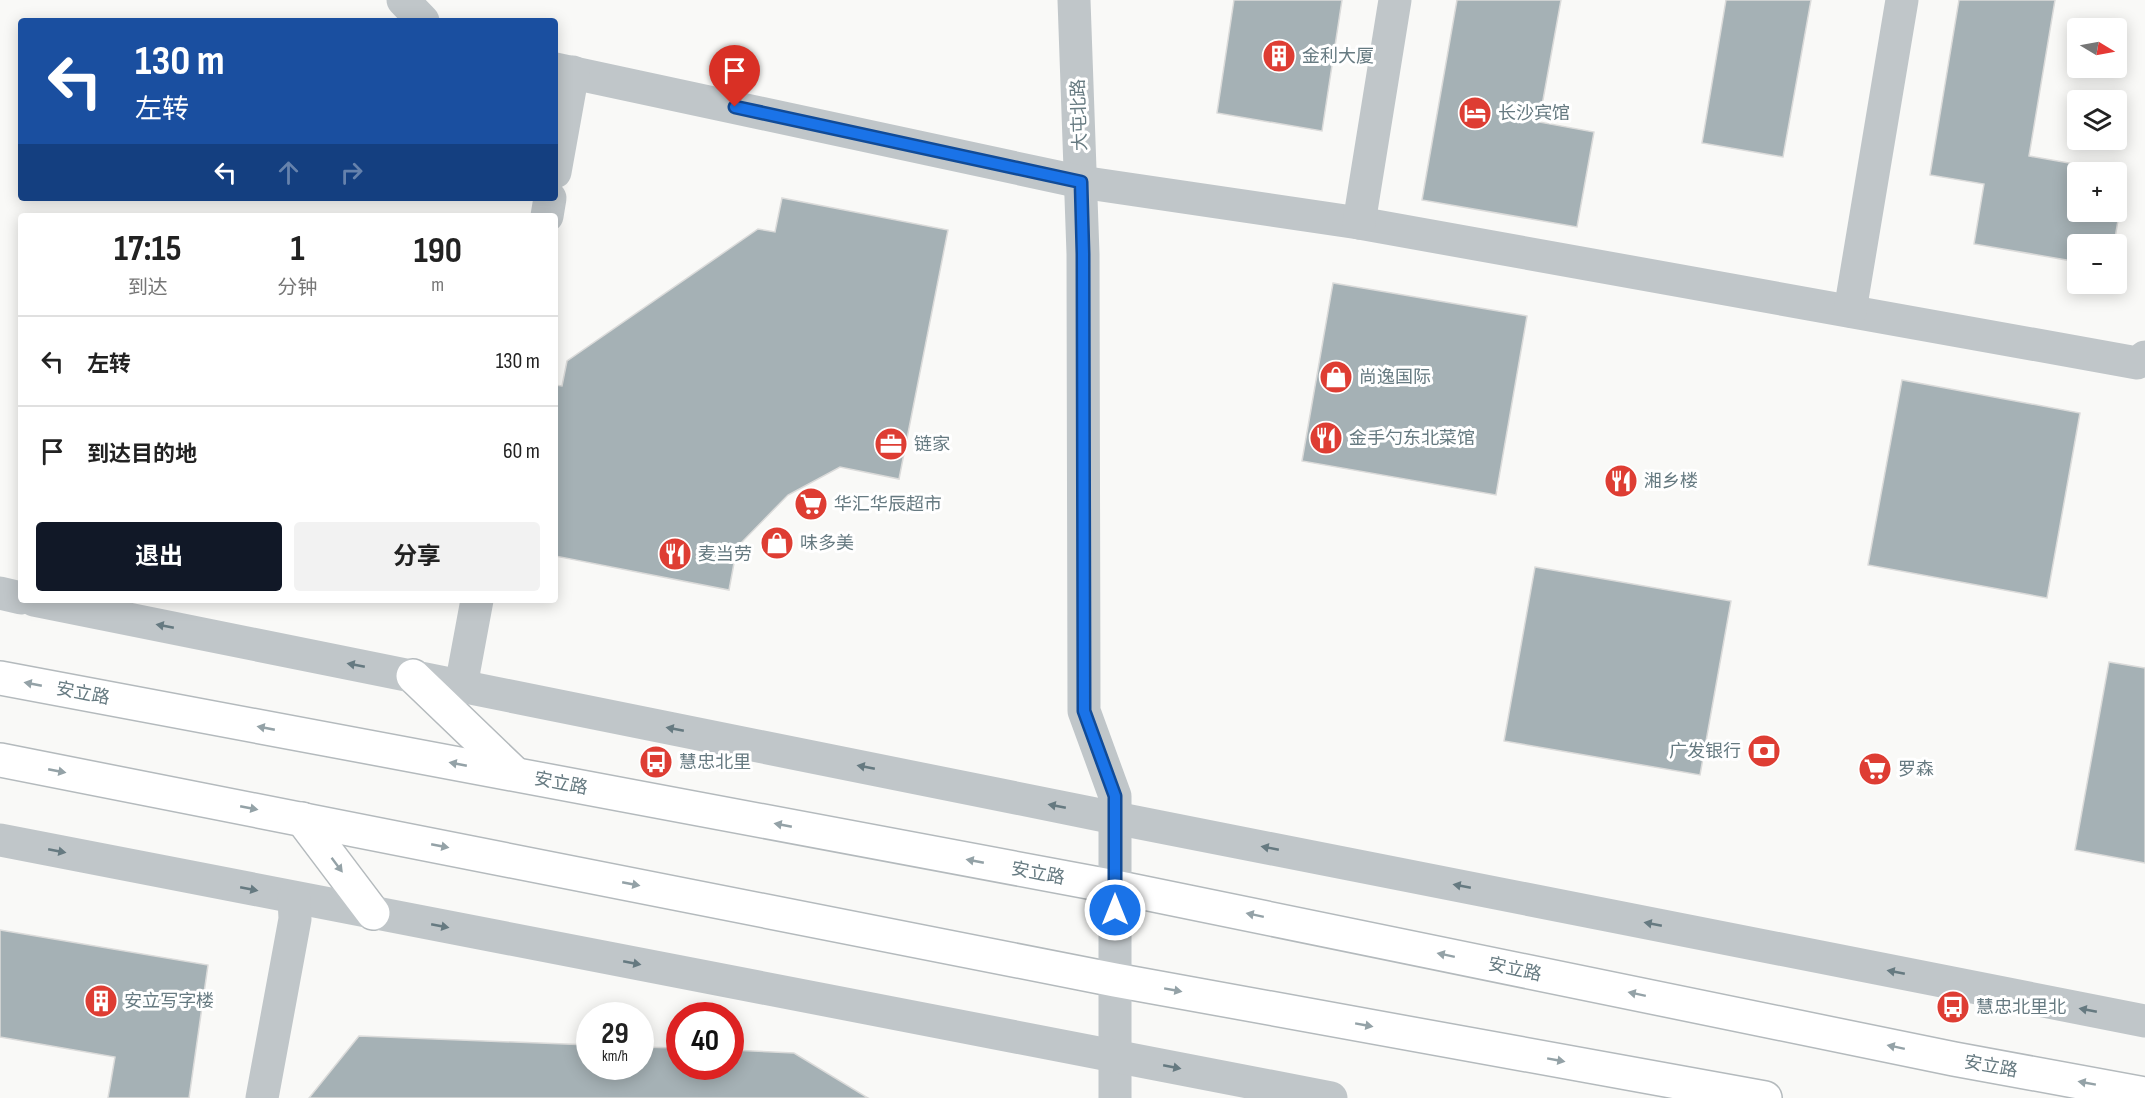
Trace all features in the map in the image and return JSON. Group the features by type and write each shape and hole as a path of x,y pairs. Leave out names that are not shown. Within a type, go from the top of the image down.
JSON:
{"main road":[{"path":"413,676 515,774"},
{"name":"安立路","path":"0,678 1115,887 1943,1057 2145,1094"},
{"path":"0,760 1115,980 1765,1098"},
{"path":"302,819 373,913"}],"street":[{"path":"403,0 420,18"},
{"name":"大屯北路","path":"1074,0 1083,254 1084,711 1115,796 1115,1056"},
{"path":"1359,223 1395,0"},
{"path":"1850,311 1902,0"},
{"path":"558,138 564,70 1081,182 1359,223 2137,363 2145,357"},
{"path":"0,594 18,597"},
{"path":"49,603 1115,818 2145,1021"},
{"path":"463,686 476,603"},
{"path":"0,840 1331,1098"},
{"path":"262,1098 295,918 294,898"},
{"path":"1115,1056 1115,1098"}],"building":[{"name":"金利大厦","path":"1234,0 1342,0 1322,131 1217,113"},
{"path":"1457,0 1561,0 1539,122 1594,132 1577,227 1422,200"},
{"path":"1726,0 1811,0 1783,157 1702,143"},
{"path":"1959,0 2055,0 2029,156 2067,163 2067,222 2118,222 2116,234 2067,234 2067,260 1974,244 1984,184 1930,175"},
{"path":"782,198 948,230 899,479 840,467 788,495 737,547 729,590 558,557 558,385 562,386 567,361 758,229 775,232"},
{"path":"1333,283 1527,316 1496,495 1302,461"},
{"path":"1902,380 2080,413 2047,598 1868,565"},
{"path":"1535,567 1731,601 1700,775 1504,741"},
{"path":"2109,662 2145,668 2145,863 2075,850"},
{"name":"安立写字楼","path":"0,930 208,965 189,1098 108,1098 115,1057 0,1037"},
{"path":"359,1036 576,1044 576,1080 654,1080 654,1047 666,1048 666,1080 744,1080 744,1051 794,1053 868,1098 309,1098"}],"place":[{"name":"金利大厦","path":"1279,56"},
{"name":"长沙宾馆","path":"1475,113"},
{"name":"尚逸国际","path":"1336,377"},
{"name":"金手勺东北菜馆","path":"1326,438"},
{"name":"链家","path":"891,444"},
{"name":"湘乡楼","path":"1621,481"},
{"name":"华汇华辰超市","path":"811,504"},
{"name":"味多美","path":"777,543"},
{"name":"麦当劳","path":"675,554"},
{"name":"广发银行","path":"1764,751"},
{"name":"慧忠北里","path":"656,762"},
{"name":"罗森","path":"1875,769"},
{"name":"安立写字楼","path":"101,1001"},
{"name":"慧忠北里北","path":"1953,1007"}],"route":[{"path":"735,107 1081,182 1084,711 1115,796 1115,910"}]}
